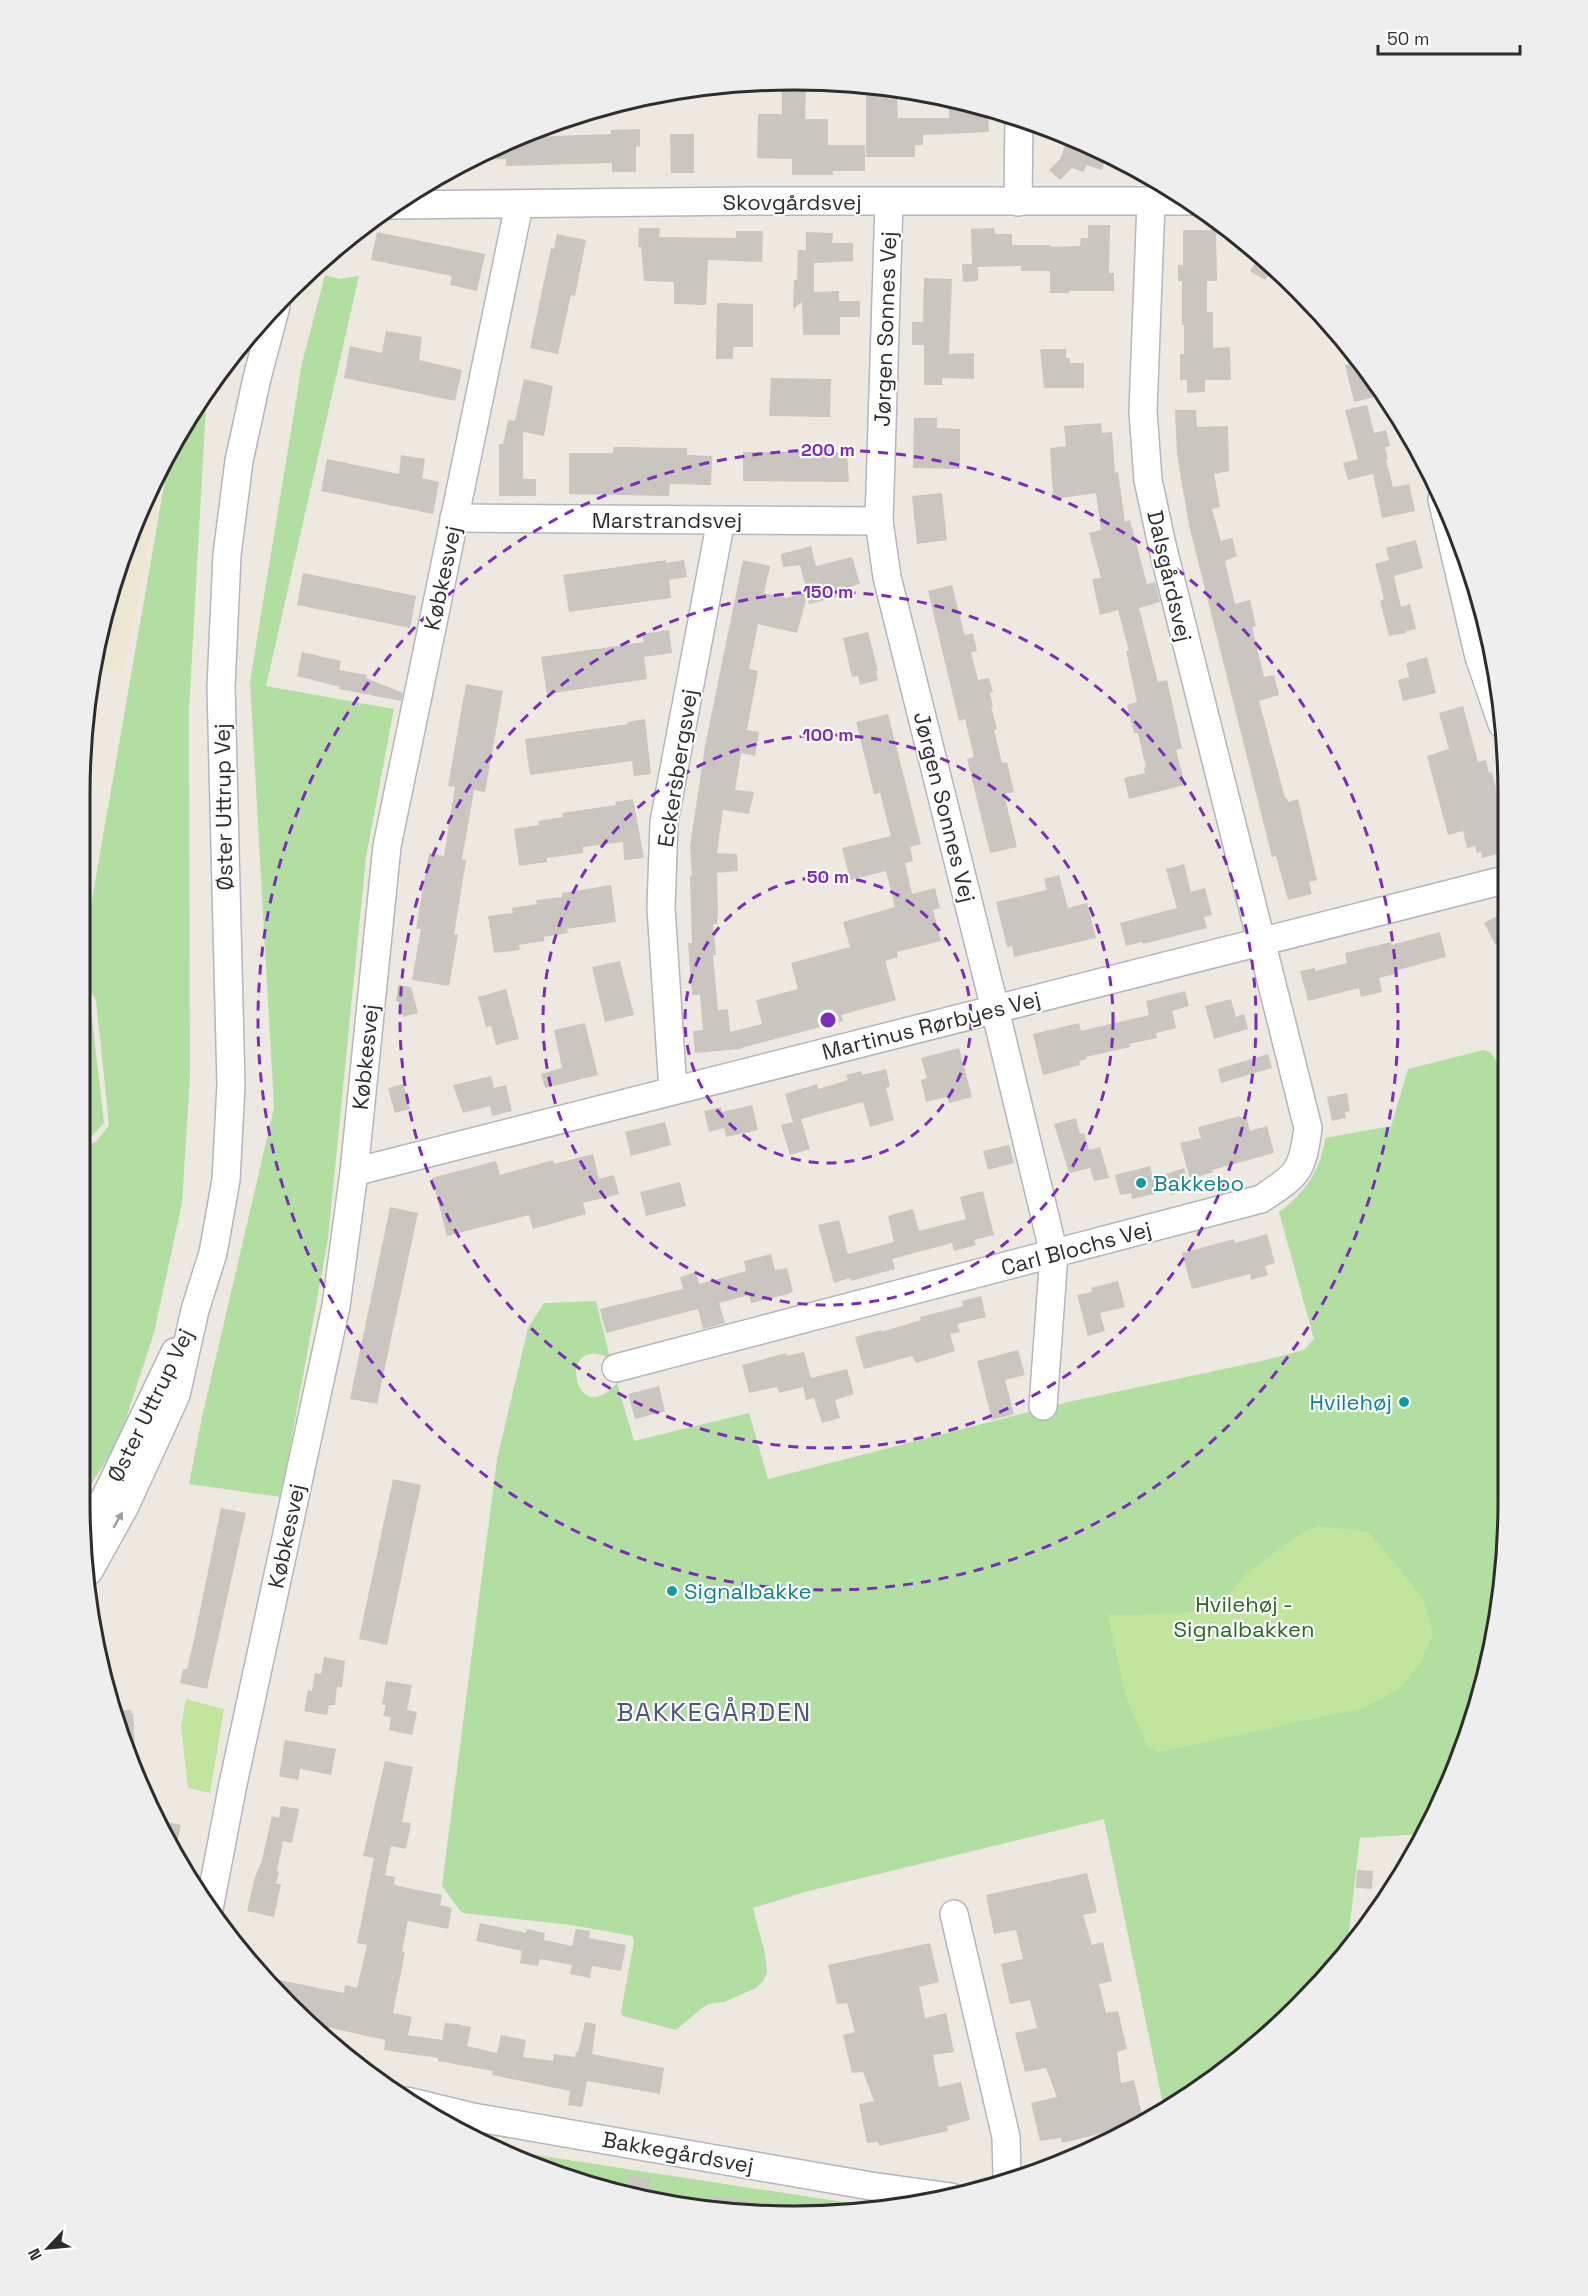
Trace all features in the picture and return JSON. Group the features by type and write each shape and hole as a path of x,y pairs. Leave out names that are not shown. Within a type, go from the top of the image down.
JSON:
{"street":[{"path":"1018,202 1019,127"},
{"name":"Skovgårdsvej","path":"409,205 747,201 1173,201"},
{"name":"Jørgen Sonnes Vej","path":"889,202 879,520 887,577 1054,1254 1043,1406"},
{"name":"Dalsgårdsvej","path":"1151,202 1143,411 1148,480 1162,545 1262,941"},
{"name":"Købkesvej","path":"211,1897 233,1784 336,1306 354,1172 387,846 519,205"},
{"name":"Øster Uttrup Vej","path":"93,1562 124,1508 176,1395 195,1310 213,1252 226,1180 231,1084 221,687 227,555 239,461 256,378 271,323"},
{"name":"Marstrandsvej","path":"454,518 879,520"},
{"name":"Eckersbergsvej","path":"673,1090 661,908 664,822 721,520"},
{"path":"1454,550 1479,657 1489,687"},
{"name":"Martinus Rørbyes Vej","path":"354,1172 1498,882"},
{"name":"Carl Blochs Vej","path":"616,1368 1261,1199 1287,1181 1300,1167 1308,1128 1262,941"},
{"name":"Øster Uttrup Vej","path":"91,1518 105,1498 195,1310"},
{"path":"954,1914 1006,2138 1007,2173"},
{"name":"Bakkegårdsvej","path":"435,2107 485,2119 924,2193"}],"shaded area":[{"path":"161,488 124,670 101,673 114,612 127,568"}],"green space":[{"path":"325,275 339,279 359,276 266,686 394,709 366,857 328,1239 281,1497 189,1484 202,1417 274,1108 250,682 302,363"},
{"path":"206,408 189,711 190,1078 182,1203 154,1333 119,1440 90,1486 90,1144 96,1142 109,1125 96,1000 90,992 90,911 165,479 184,442"},
{"path":"90,1001 104,1123 90,1136"},
{"name":"Hvilehøj - Signalbakken","path":"1483,1050 1490,1052 1498,1063 1498,1502 1492,1594 1474,1684 1461,1728 1444,1771 1414,1835 1360,1838 1348,1936 1292,2000 1258,2031 1223,2061 1162,2101 1104,1819 805,1892 753,1908 765,1954 767,1972 763,1981 756,1988 724,2002 709,2004 676,2030 623,2016 621,2012 634,1941 632,1936 571,1925 462,1913 442,1886 497,1459 528,1328 544,1303 596,1301 610,1358 593,1354 582,1358 577,1368 577,1380 581,1390 590,1397 602,1395 617,1383 634,1441 749,1413 768,1479 1068,1402 1304,1350 1314,1339 1279,1212 1297,1197 1310,1180 1320,1160 1325,1138 1391,1126 1408,1069"},
{"path":"1318,1526 1369,1532 1423,1598 1433,1634 1421,1662 1399,1689 1363,1708 1159,1752 1148,1748 1125,1694 1108,1615 1182,1613 1210,1609 1220,1605 1246,1574 1297,1536"},
{"path":"186,1699 224,1709 210,1793 188,1788 181,1726"},
{"path":"530,2154 850,2203 794,2206 702,2200 612,2182 568,2169"}],"building":[{"path":"782,91 806,91 805,119 828,119 828,145 865,145 865,171 833,171 833,175 792,175 792,159 757,158 758,114 782,114"},
{"path":"866,94 897,99 898,118 949,118 949,108 988,118 989,132 923,135 923,145 915,145 915,157 866,157"},
{"path":"640,129 640,146 636,147 636,172 612,172 612,163 506,166 506,159 491,159 544,137 611,134 611,130"},
{"path":"670,134 694,134 694,173 671,173"},
{"path":"1065,145 1104,163 1102,170 1086,165 1084,172 1072,168 1060,180 1049,170 1060,159"},
{"path":"1088,225 1110,225 1109,273 1114,273 1114,291 1050,293 1050,271 1021,271 1021,266 978,267 978,281 963,282 962,264 972,264 971,229 994,228 995,234 1012,234 1012,245 1051,245 1051,247 1080,246 1081,238 1088,238"},
{"path":"639,228 660,228 659,237 736,238 736,231 763,231 762,262 708,260 706,305 674,304 674,282 644,281 641,247 638,247"},
{"path":"1183,230 1216,230 1217,281 1207,281 1207,312 1213,312 1213,348 1230,347 1231,380 1205,380 1205,392 1187,393 1187,380 1180,380 1180,354 1184,354 1184,325 1182,325 1182,281 1178,281 1178,265 1183,265"},
{"path":"377,232 485,254 477,291 450,285 452,276 371,260"},
{"path":"806,232 833,233 832,243 853,243 853,261 814,263 814,292 839,291 839,301 860,301 860,317 840,317 840,335 803,335 802,302 793,309 798,250 806,250"},
{"path":"557,234 586,240 575,296 571,295 558,354 530,348 551,248 554,249"},
{"path":"1255,263 1268,274 1265,280 1250,271"},
{"path":"924,278 952,279 949,354 974,353 974,379 942,378 942,385 924,385 924,345 912,345 912,322 923,322"},
{"path":"717,303 753,304 753,347 733,347 733,359 716,359"},
{"path":"386,331 422,337 419,360 462,370 455,401 344,378 350,346 382,353"},
{"path":"1066,349 1066,358 1070,358 1070,363 1084,363 1084,388 1044,388 1040,350"},
{"path":"1352,363 1375,397 1354,402 1345,365"},
{"path":"771,378 831,379 830,417 769,416"},
{"path":"524,379 553,386 544,436 523,432 523,479 536,479 536,496 499,496 499,444 503,444 508,420 515,421"},
{"path":"1367,405 1374,433 1386,430 1390,446 1385,447 1388,459 1386,460 1393,487 1409,484 1415,511 1382,518 1373,474 1348,480 1343,463 1358,459 1345,410"},
{"path":"1175,410 1196,410 1197,427 1228,426 1229,471 1214,474 1220,507 1212,509 1221,541 1232,538 1237,556 1225,561 1235,604 1250,600 1256,626 1252,627 1264,677 1274,675 1279,695 1259,701 1285,798 1288,802 1298,799 1317,880 1309,882 1312,894 1288,900 1276,856 1272,857 1189,525 1177,454"},
{"path":"914,418 937,418 937,428 960,429 960,469 913,468"},
{"path":"1101,423 1102,433 1112,432 1115,473 1118,472 1125,522 1130,520 1147,584 1155,582 1160,602 1139,608 1158,682 1167,680 1182,748 1176,750 1185,785 1129,799 1124,778 1145,773 1144,768 1146,767 1138,733 1134,733 1127,705 1137,702 1126,651 1129,651 1118,610 1100,615 1092,579 1101,578 1089,533 1101,530 1096,493 1054,499 1052,481 1050,448 1066,446 1064,426"},
{"path":"613,447 687,448 687,455 712,456 711,485 670,484 669,496 569,494 569,453 613,453"},
{"path":"743,452 847,452 849,482 743,481"},
{"path":"401,455 425,459 422,478 439,482 433,514 321,491 327,459 399,474"},
{"path":"942,493 947,540 917,544 912,496"},
{"path":"1416,540 1423,568 1394,576 1401,607 1410,604 1416,629 1389,636 1380,601 1384,599 1375,564 1389,560 1386,548"},
{"path":"811,546 816,566 852,557 860,584 843,589 844,595 809,604 807,596 797,633 758,624 749,669 758,671 747,730 759,732 755,756 741,753 735,790 754,792 749,814 723,810 717,853 737,854 738,871 717,873 718,914 717,924 713,924 716,955 713,955 718,1010 728,1009 730,1032 762,1024 756,1000 798,989 791,963 850,947 843,922 895,907 886,871 850,880 842,848 891,836 880,793 874,794 856,722 888,714 921,844 910,847 913,861 905,863 912,894 935,888 940,908 933,910 941,941 897,952 898,957 885,961 896,1000 841,1015 843,1021 741,1049 695,1053 693,1031 703,1030 700,995 692,995 688,943 692,943 690,847 705,746 743,560 770,566 764,593 786,598 807,592 800,565 783,567 781,554"},
{"path":"666,560 666,563 684,560 687,577 669,580 671,598 569,612 563,575"},
{"path":"303,573 416,596 410,628 297,605"},
{"path":"952,585 964,633 966,635 973,633 977,651 971,652 978,680 989,678 993,692 990,693 993,707 991,707 997,729 994,730 1002,763 1007,762 1014,792 1004,794 1017,847 990,853 967,759 974,757 965,719 959,721 928,591"},
{"path":"669,630 672,653 644,657 647,679 547,694 541,657 644,642 642,634"},
{"path":"868,632 878,671 876,671 878,680 860,685 858,676 852,677 843,638"},
{"path":"302,652 341,661 339,670 367,675 366,678 403,693 401,701 339,689 340,687 297,676"},
{"path":"1427,657 1436,693 1403,701 1398,680 1409,677 1406,663"},
{"path":"466,684 503,691 485,792 474,790 462,859 466,860 454,934 458,934 449,986 412,980 421,929 416,929 429,853 444,856 455,787 448,786"},
{"path":"1463,706 1478,762 1486,760 1489,773 1492,772 1498,797 1498,854 1482,858 1481,852 1477,853 1475,846 1467,848 1463,831 1448,835 1427,756 1449,749 1439,713"},
{"path":"645,719 651,774 634,776 632,761 530,775 525,739 628,724 627,722"},
{"path":"633,799 644,858 624,860 623,842 583,847 583,853 547,858 547,862 519,866 514,829 539,825 538,821 563,817 562,813 616,805 615,802"},
{"path":"1184,864 1191,892 1205,888 1212,915 1204,917 1207,928 1126,946 1120,923 1177,908 1166,869"},
{"path":"1059,875 1068,908 1087,903 1096,938 1014,957 1012,946 1007,947 996,902 1047,890 1044,879"},
{"path":"611,885 616,922 567,929 568,933 544,937 544,941 519,945 520,950 494,953 488,916 513,913 512,908 537,904 536,900 562,897 562,893"},
{"path":"1498,916 1498,942 1495,944 1484,923"},
{"path":"1440,932 1446,957 1398,970 1399,973 1379,978 1382,992 1361,997 1359,988 1308,1001 1300,971 1315,968 1315,971 1347,963 1345,953 1391,942 1391,945"},
{"path":"620,961 634,1015 605,1022 592,967"},
{"path":"398,985 411,987 418,1013 403,1017 399,1002 396,1001"},
{"path":"506,989 519,1039 496,1045 491,1026 486,1027 478,997"},
{"path":"1185,991 1189,1006 1172,1011 1176,1028 1156,1033 1157,1038 1086,1057 1087,1059 1079,1061 1080,1065 1043,1075 1033,1034 1079,1023 1081,1031 1149,1015 1146,1001"},
{"path":"1231,999 1236,1017 1244,1014 1248,1029 1214,1039 1205,1006"},
{"path":"585,1023 598,1075 545,1088 541,1074 562,1068 554,1030"},
{"path":"959,1048 972,1097 949,1103 947,1097 926,1102 921,1080 927,1078 921,1058"},
{"path":"1268,1054 1272,1068 1221,1083 1218,1069"},
{"path":"886,1069 890,1086 886,1088 894,1120 870,1127 863,1102 801,1119 810,1149 790,1155 781,1125 793,1122 785,1094 817,1084 818,1089 848,1080 846,1075 861,1071 862,1075"},
{"path":"491,1076 494,1088 506,1085 512,1111 492,1116 490,1106 463,1113 453,1085"},
{"path":"403,1084 410,1109 395,1113 388,1088"},
{"path":"1347,1093 1350,1111 1345,1112 1346,1118 1332,1121 1327,1097"},
{"path":"752,1105 758,1130 726,1137 724,1128 709,1132 704,1111 721,1107 722,1112"},
{"path":"1240,1116 1241,1118 1246,1116 1250,1131 1267,1126 1274,1153 1212,1170 1213,1172 1190,1179 1180,1143 1201,1138 1198,1127"},
{"path":"1076,1118 1080,1134 1084,1133 1089,1150 1100,1147 1109,1178 1094,1181 1090,1168 1069,1173 1054,1124"},
{"path":"665,1122 671,1145 631,1156 625,1132"},
{"path":"1009,1145 1014,1163 988,1170 983,1151"},
{"path":"593,1154 599,1179 614,1175 619,1194 583,1203 586,1214 533,1229 529,1215 447,1236 432,1178 496,1161 500,1175 553,1160 554,1164"},
{"path":"1150,1166 1153,1178 1184,1168 1190,1189 1171,1195 1170,1190 1132,1199 1131,1193 1120,1195 1115,1175"},
{"path":"680,1182 686,1206 646,1216 640,1192"},
{"path":"983,1191 994,1235 974,1240 976,1245 954,1251 952,1243 892,1259 895,1269 851,1281 850,1278 834,1283 818,1225 839,1220 848,1254 894,1242 888,1216 913,1209 919,1231 966,1219 960,1197"},
{"path":"390,1207 418,1213 377,1404 350,1399"},
{"path":"1267,1234 1275,1263 1265,1266 1268,1275 1251,1280 1250,1274 1192,1289 1182,1253 1234,1239 1235,1243"},
{"path":"771,1254 775,1270 787,1268 793,1291 788,1294 751,1303 749,1295 719,1303 725,1323 703,1329 698,1309 606,1333 600,1309 683,1289 680,1277 696,1272 699,1284 746,1271 744,1261"},
{"path":"1118,1281 1125,1307 1100,1313 1105,1331 1088,1336 1077,1295 1092,1292 1091,1288"},
{"path":"981,1296 986,1317 957,1324 960,1332 950,1334 955,1351 916,1363 912,1356 864,1369 855,1337 921,1320 920,1317 963,1306 962,1301"},
{"path":"1018,1350 1025,1375 1005,1380 1014,1414 992,1420 977,1361"},
{"path":"804,1352 811,1378 847,1369 854,1394 835,1400 840,1418 822,1423 814,1398 806,1400 803,1387 779,1393 777,1387 749,1393 742,1365 786,1353 787,1356"},
{"path":"659,1386 665,1411 635,1419 628,1394"},
{"path":"393,1479 421,1485 387,1645 359,1639"},
{"path":"221,1508 246,1513 207,1689 180,1683 183,1669 187,1669 195,1635"},
{"path":"324,1657 345,1661 342,1687 337,1687 335,1705 329,1705 327,1715 304,1711 308,1690 312,1691 315,1673 321,1674"},
{"path":"386,1681 412,1685 407,1710 417,1712 412,1735 389,1730 391,1717 383,1716 386,1705 382,1705"},
{"path":"122,1710 131,1710 131,1714 133,1713 135,1748 127,1728"},
{"path":"285,1740 336,1749 331,1775 300,1769 298,1780 279,1776"},
{"path":"385,1761 413,1767 402,1822 411,1823 406,1849 391,1846 385,1875 395,1877 394,1884 398,1886 442,1895 440,1905 452,1908 448,1929 408,1921 402,1952 405,1952 393,2013 412,2017 408,2035 442,2040 445,2023 457,2024 471,2027 467,2046 497,2053 501,2035 526,2040 523,2057 553,2061 554,2054 575,2057 585,2022 596,2024 592,2054 664,2068 660,2094 587,2081 582,2107 568,2105 570,2091 492,2075 493,2071 438,2061 438,2058 384,2050 385,2040 325,2027 277,1980 344,1993 345,1985 357,1988 367,1945 357,1943 374,1858 363,1856"},
{"path":"281,1806 299,1809 292,1843 283,1841 276,1884 281,1884 274,1917 247,1911 272,1816 279,1818"},
{"path":"168,1822 181,1825 178,1841"},
{"path":"1357,1870 1373,1871 1372,1889 1356,1888"},
{"path":"1087,1873 1097,1912 1083,1915 1092,1945 1103,1942 1112,1981 1099,1984 1106,2013 1118,2011 1127,2049 1117,2052 1121,2083 1134,2080 1142,2114 1107,2132 1062,2143 1061,2138 1040,2141 1031,2103 1057,2097 1046,2068 1025,2072 1015,2033 1037,2028 1030,2000 1010,2004 1001,1964 1023,1959 1016,1930 994,1934 986,1895"},
{"path":"480,1923 526,1933 527,1929 545,1933 544,1940 572,1946 576,1929 590,1931 589,1938 626,1945 621,1971 592,1966 590,1978 570,1974 572,1965 540,1959 538,1966 520,1963 522,1951 476,1941"},
{"path":"930,1943 939,1982 919,1987 925,2018 946,2013 954,2052 933,2055 939,2087 961,2082 970,2120 947,2126 948,2131 879,2146 878,2142 867,2143 859,2104 874,2101 863,2072 852,2073 843,2035 855,2032 847,2003 837,2004 828,1965"},
{"path":"628,2174 650,2179 648,2190 627,2185"},
{"path":"714,2196 759,2203 748,2204 713,2201"}],"place":[{"name":"Bakkebo","path":"1141,1183"},
{"name":"Hvilehøj","path":"1404,1402"},
{"name":"Signalbakke","path":"672,1591"}],"district":[{"name":"BAKKEGÅRDEN","path":"714,1712"}]}
